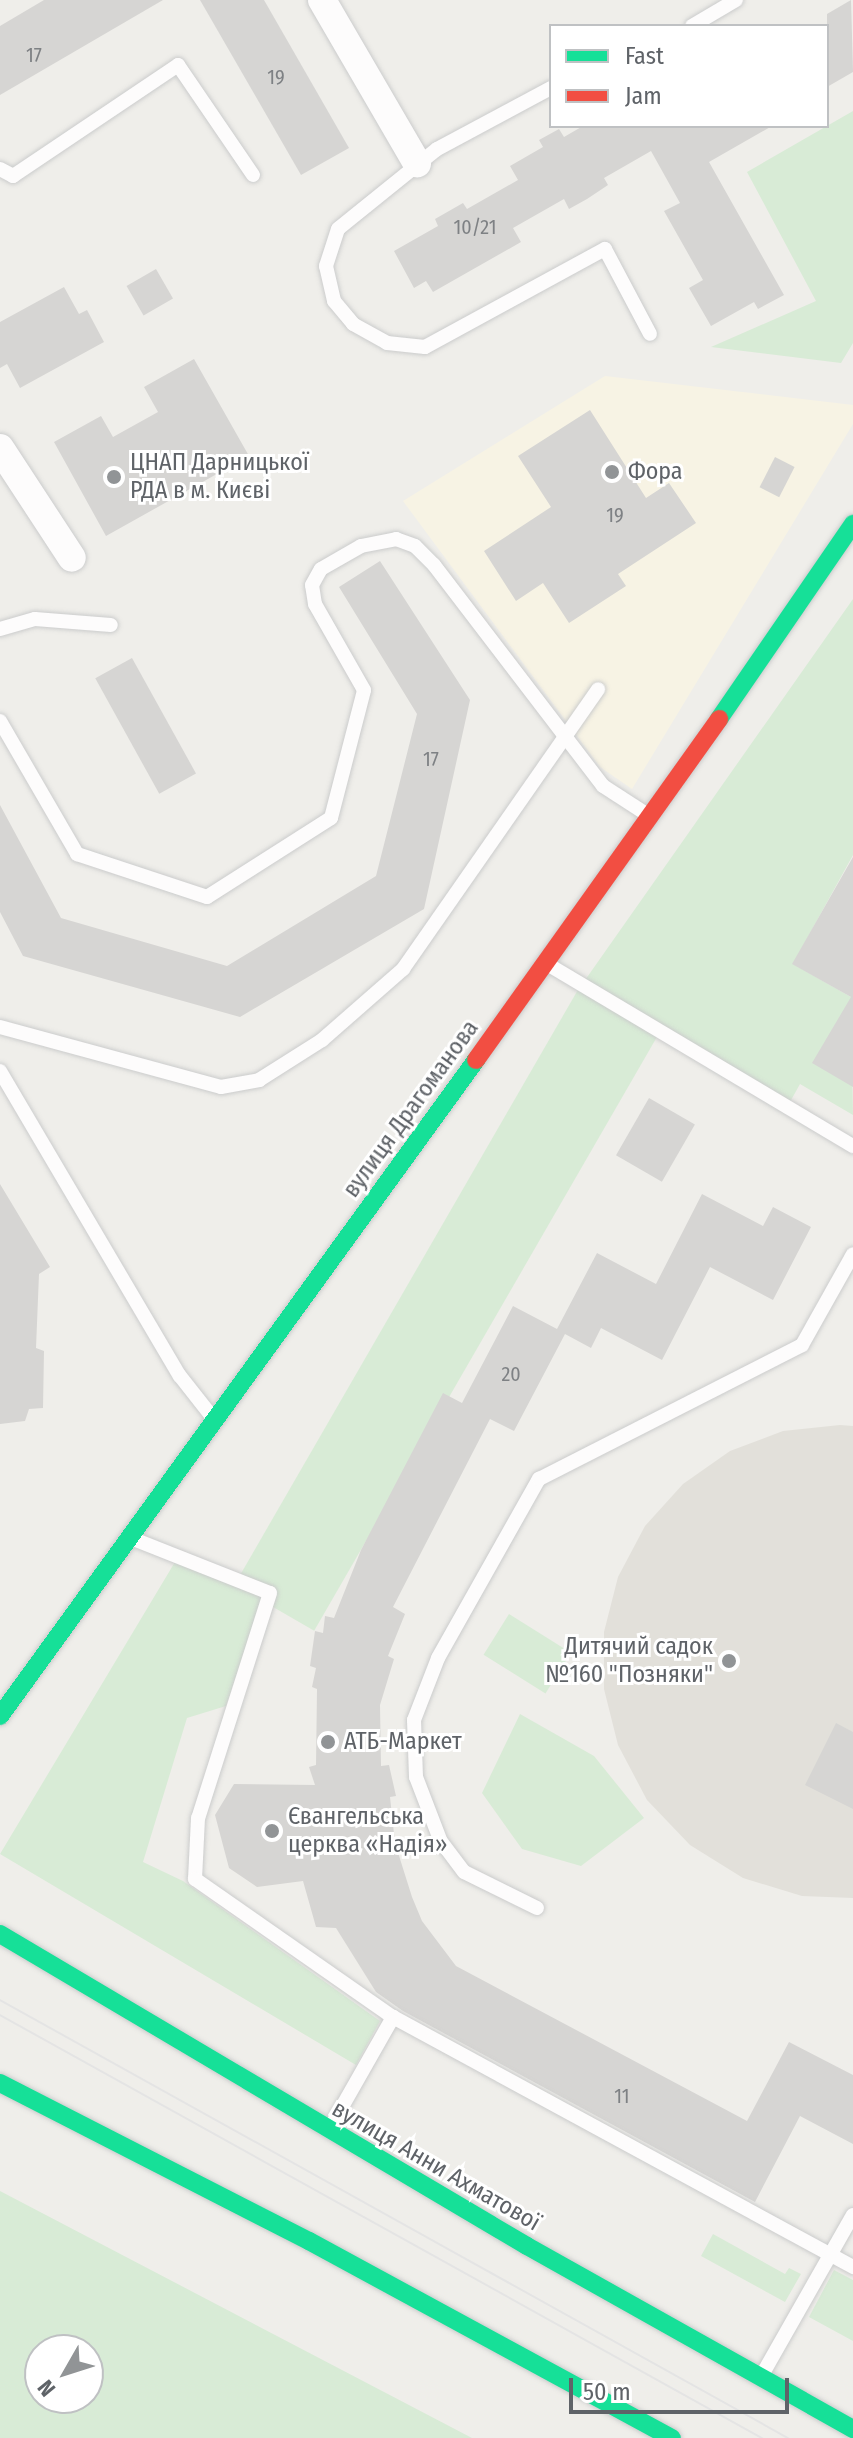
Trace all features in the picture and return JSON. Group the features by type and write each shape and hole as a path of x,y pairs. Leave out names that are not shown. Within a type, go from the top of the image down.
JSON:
{"main road":[{"name":"вулиця Драгоманова","path":"0,1716 652,817 853,524"},
{"name":"вулиця Анни Ахматової","path":"0,1934 328,2131 853,2429"},
{"path":"0,2083 309,2241 672,2438"}],"street":[{"path":"322,0 417,163"},
{"path":"0,448 72,558"}],"lane":[{"path":"695,24 736,0"},
{"path":"0,169 13,176 178,65 253,175"},
{"path":"549,89 417,163 338,229 326,266 334,301 353,324 387,343 425,347 605,249 650,334"},
{"path":"0,721 77,854 207,897 331,818 364,690 315,604 312,585 321,569 361,546 396,539 415,546 434,565 603,786 652,817"},
{"path":"0,629 35,619 111,625"},
{"path":"0,1027 221,1087 259,1080 322,1040 403,969 598,689"},
{"path":"545,963 853,1146"},
{"path":"0,1071 180,1376 215,1421"},
{"path":"537,1908 464,1872 441,1842 416,1777 414,1720 438,1658 539,1479 802,1345 853,1254"},
{"path":"129,1537 270,1593 198,1818 195,1879 393,2017 853,2267"},
{"path":"328,2131 393,2017"},
{"path":"760,2378 853,2215"},
{"path":"628,2438 639,2420"}],"shaded area":[{"path":"605,376 853,405 853,424 632,789 600,767 403,501"},
{"name":"Дитячий садок №160 \"Позняки\"","path":"853,1426 853,1898 802,1896 743,1878 690,1845 647,1800 618,1745 604,1689 604,1632 618,1577 645,1526 683,1484 730,1451 783,1431"}],"green space":[{"path":"853,111 853,343 841,363 711,347 816,301 747,172 823,128 829,128 829,125"},
{"path":"853,599 853,855 793,964 851,997 853,1115 800,1084 790,1102 583,983"},
{"path":"579,988 659,1034 314,1631 235,1585"},
{"path":"175,1562 263,1597 226,1706 187,1718 143,1862 183,1881 380,2021 356,2065 0,1854"},
{"path":"509,1614 571,1653 545,1693 484,1655"},
{"path":"520,1714 594,1756 644,1818 581,1866 522,1849 482,1793"},
{"path":"0,2191 472,2438 0,2438"},
{"path":"713,2234 785,2274 789,2268 801,2274 785,2302 701,2256"},
{"path":"834,2270 853,2280 853,2341 809,2317"}],"building":[{"path":"44,0 163,0 0,95 0,26"},
{"path":"200,0 264,0 349,148 301,175"},
{"path":"851,0 853,72 829,86 829,24 827,14"},
{"path":"580,128 768,128 709,162 784,295 758,309 754,302 711,326 689,288 703,280 664,211 680,203 651,151 604,178 608,185 587,199 569,209 564,199 513,228 521,242 433,292 426,281 414,288 394,251 438,226 435,219 463,203 467,209 518,180 510,166 543,147 539,140 559,129 564,137"},
{"path":"156,269 173,298 144,315 127,286"},
{"path":"64,287 79,314 87,310 104,342 20,388 7,364 0,368 0,322"},
{"path":"194,359 249,456 106,536 54,442 101,416 113,437 158,412 144,387"},
{"path":"590,410 646,498 669,483 696,523 618,574 626,586 569,623 543,583 516,601 484,551 551,507 518,456"},
{"path":"775,457 795,467 779,497 760,487"},
{"path":"380,561 470,700 424,909 240,1017 23,956 0,912 0,805 61,918 227,966 376,876 417,714 339,587"},
{"path":"132,658 196,773 159,794 95,678"},
{"path":"853,857 853,1087 812,1063 851,997 792,964"},
{"path":"649,1098 695,1124 662,1182 616,1155"},
{"path":"0,1184 50,1267 39,1274 36,1348 44,1351 43,1408 29,1409 25,1421 0,1424"},
{"path":"702,1194 763,1226 773,1207 811,1227 773,1300 710,1267 662,1360 601,1328 591,1348 565,1334 514,1431 490,1419 393,1607 405,1614 388,1656 394,1659 380,1705 381,1766 389,1765 396,1796 390,1797 395,1843 412,1897 422,1921 456,1966 747,2121 789,2042 853,2075 853,2144 800,2116 755,2202 403,2011 376,1992 336,1928 316,1927 303,1881 257,1887 229,1868 215,1815 234,1784 315,1785 309,1767 316,1765 317,1689 312,1687 316,1668 310,1666 315,1631 323,1633 325,1616 334,1618 361,1550 443,1393 462,1403 513,1306 557,1329 597,1253 656,1284"},
{"path":"836,1723 853,1732 853,1809 805,1785"}],"tram line":[{"path":"0,2000 788,2438"},
{"path":"0,2015 762,2438"}],"traffic: fast":[{"path":"719,719 853,524"},
{"path":"0,1716 476,1060"},
{"path":"0,1934 527,2246 853,2429"},
{"path":"0,2083 309,2241 672,2438"}],"traffic: jam":[{"path":"476,1060 719,719"}],"place":[{"name":"Фора","path":"612,472"},
{"name":"ЦНАП Дарницької РДА в м. Києві","path":"114,477"},
{"name":"Дитячий садок №160 \"Позняки\"","path":"729,1661"},
{"name":"АТБ-Маркет","path":"328,1742"},
{"name":"Євангельська церква «Надія»","path":"272,1831"}]}
